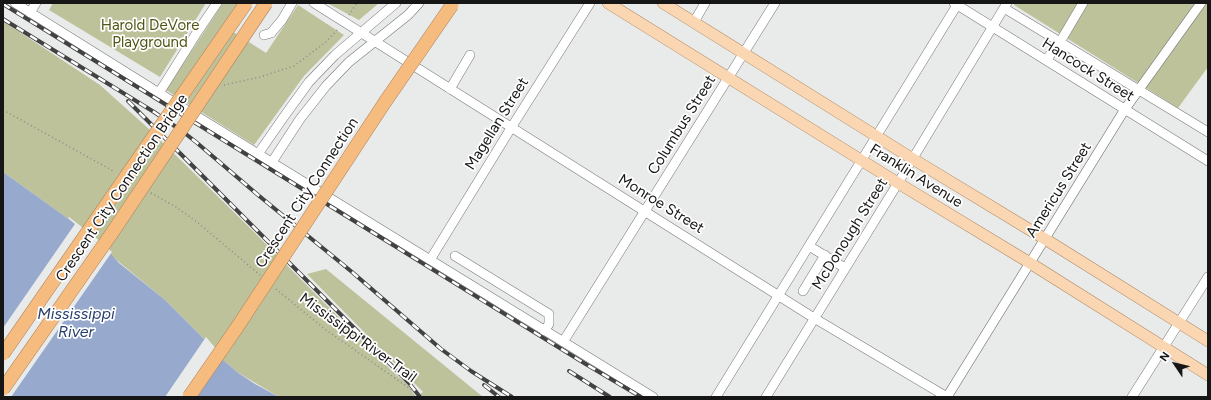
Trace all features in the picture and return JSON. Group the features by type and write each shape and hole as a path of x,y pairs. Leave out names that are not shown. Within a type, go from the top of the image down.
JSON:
{"highway":[{"path":"3,354 246,3"},
{"name":"Crescent City Connection Bridge","path":"3,389 112,233 266,3"},
{"name":"Crescent City Connection","path":"188,397 238,326 385,102 452,5"}],"main road":[{"name":"Franklin Avenue","path":"608,3 862,160 898,184 1030,263 1208,375"},
{"name":"Franklin Avenue","path":"670,5 743,53 1208,341"}],"street":[{"path":"14,3 653,397"},
{"path":"30,13 36,3"},
{"path":"159,93 217,3"},
{"path":"264,35 271,33 282,20 292,3"},
{"name":"Monroe Street","path":"314,3 814,318 947,397"},
{"path":"258,154 309,82 360,32 396,3"},
{"path":"272,162 300,119 326,86 349,62 408,15 419,3"},
{"name":"Magellan Street","path":"430,260 590,3"},
{"path":"694,22 705,3"},
{"name":"Columbus Street","path":"563,342 775,3"},
{"path":"1046,60 1060,42 1083,3"},
{"name":"Americus Street","path":"947,397 1125,109 1202,3"},
{"name":"Hancock Street","path":"955,4 1208,161"},
{"name":"McDonough Street","path":"716,397 862,160 955,4"},
{"name":"Hancock Street","path":"1006,5 1060,42 1208,132"},
{"name":"McDonough Street","path":"766,397 898,184 1006,5"},
{"path":"450,89 470,55"},
{"path":"809,246 845,268"},
{"path":"803,291 825,255"},
{"path":"455,256 549,314 548,324 544,331"},
{"path":"469,284 478,270"},
{"path":"1132,397 1208,277"},
{"path":"503,305 512,291"}],"path":[{"path":"224,85 260,77 294,66 326,42 345,22 357,3"},
{"path":"3,110 118,174"},
{"path":"150,192 176,207 197,222 261,276"},
{"name":"Mississippi River Trail","path":"273,286 326,330 422,397"}],"green space":[{"name":"Harold DeVore Playground","path":"53,3 206,3 160,77 49,10"},
{"path":"223,3 239,3 224,26 266,53 298,5 344,35 304,76 254,145 166,90"},
{"path":"327,3 379,3 359,20"},
{"path":"1015,3 1208,3 1208,67 1178,108 1014,5"},
{"path":"3,21 100,85 149,129 392,371 408,385 416,397 279,397 237,372 223,360 164,299 77,225 3,172"},
{"path":"326,269 483,397 416,397 423,392 307,274"}],"water":[{"name":"Mississippi River","path":"3,172 103,245 119,263 164,299 223,360 237,372 279,397 3,397"}],"pier":[{"path":"69,217 112,252 11,397 3,397 3,328 75,224 68,218"},
{"path":"206,337 224,358 197,397 165,397"}],"railway":[{"path":"3,4 641,397"},
{"path":"3,19 154,112 182,131 352,272 441,349 471,371 512,397"},
{"path":"128,101 409,383 420,397"},
{"path":"569,371 610,397"},
{"path":"484,385 499,397"}]}
